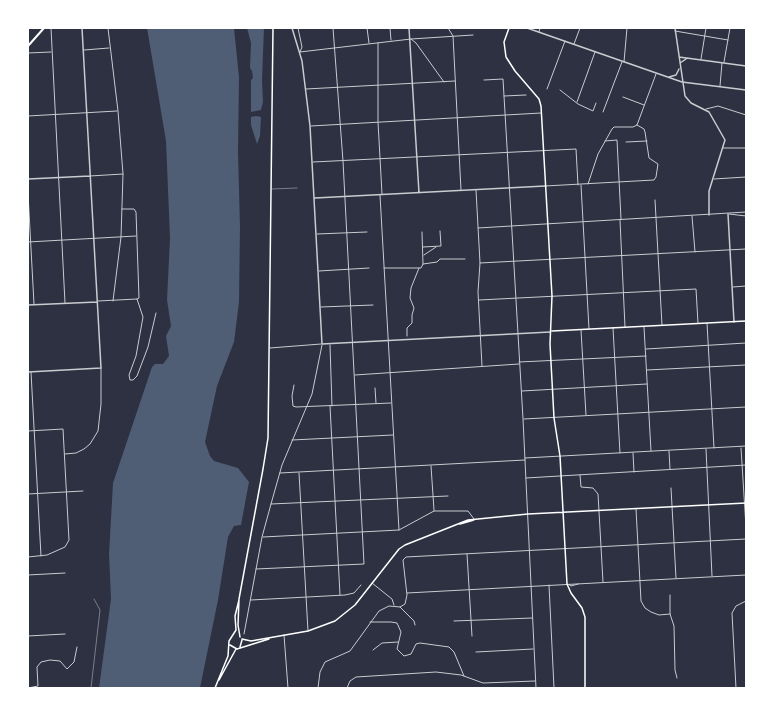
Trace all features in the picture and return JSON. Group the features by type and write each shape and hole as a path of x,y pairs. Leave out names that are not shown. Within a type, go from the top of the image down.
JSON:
{"main road":[{"path":"28,46 44,28"},
{"path":"216,687 228,656 229,643 236,630 235,616 267,450 270,348 273,28"},
{"path":"509,28 504,42 504,50 512,67 539,99 541,113 552,296 551,360 554,418 560,456 567,584 570,592 580,604 584,614 586,643 585,688"},
{"path":"551,332 746,321"},
{"path":"232,636 248,641 324,627 343,616 355,605 399,549 405,545 475,519 528,514 746,503"},
{"path":"216,687 230,663 234,651 242,644 238,619 239,598"},
{"path":"229,643 232,648 238,648 272,637"}],"street":[{"path":"51,28 65,304"},
{"path":"64,454 84,449 90,444 98,431 101,404 82,28"},
{"path":"108,28 118,111 123,174 121,237 113,301"},
{"path":"244,634 262,537 270,504 292,440 307,407 315,384 322,344 310,126 306,89 299,52 292,28"},
{"path":"298,28 302,47 299,52"},
{"path":"256,569 364,564 339,88 333,28"},
{"path":"367,28 369,43"},
{"path":"390,28 391,41"},
{"path":"409,28 411,39 419,193"},
{"path":"448,28 453,36 461,191"},
{"path":"527,28 682,82 746,90"},
{"path":"539,32 540,28"},
{"path":"574,45 580,28"},
{"path":"603,112 623,62 627,28"},
{"path":"675,28 679,64 686,98 693,104 706,109 718,106 746,115"},
{"path":"700,60 706,28"},
{"path":"720,86 730,28"},
{"path":"676,31 728,40"},
{"path":"299,52 378,42 473,35"},
{"path":"411,39 444,82"},
{"path":"547,89 565,41"},
{"path":"378,42 379,158 398,530"},
{"path":"83,50 110,48"},
{"path":"28,53 52,52"},
{"path":"577,102 595,52"},
{"path":"678,57 746,66"},
{"path":"667,77 676,75 679,64 683,60 689,58"},
{"path":"637,125 656,74"},
{"path":"484,80 503,79 523,419 536,688"},
{"path":"306,89 455,81"},
{"path":"560,90 593,111 596,103"},
{"path":"504,96 526,95"},
{"path":"623,97 644,105"},
{"path":"706,109 722,134 725,142 708,194 709,215"},
{"path":"28,116 118,111"},
{"path":"310,126 541,113"},
{"path":"314,198 654,180 656,177 658,164 648,156 647,141 644,129 637,125"},
{"path":"588,184 596,158 614,127 634,127 637,125"},
{"path":"605,141 617,140 625,328"},
{"path":"626,142 647,141"},
{"path":"723,148 746,148"},
{"path":"313,162 576,149 578,185"},
{"path":"28,179 123,174"},
{"path":"713,178 746,177"},
{"path":"581,185 589,330"},
{"path":"476,190 480,263 479,300 482,366"},
{"path":"28,193 34,305"},
{"path":"655,200 662,326"},
{"path":"122,209 136,210 139,298 137,300 142,317 136,356 129,375 130,380 133,380 137,376 154,327 156,313"},
{"path":"478,228 746,212"},
{"path":"728,214 746,216"},
{"path":"728,214 734,322"},
{"path":"692,216 695,252"},
{"path":"423,256 437,246 441,246 440,231"},
{"path":"316,234 368,232"},
{"path":"422,232 424,264"},
{"path":"28,242 136,236"},
{"path":"422,247 437,246"},
{"path":"480,263 746,249"},
{"path":"407,336 407,328 412,323 414,308 410,298 411,288 419,268 424,264 437,262 440,259 465,259"},
{"path":"318,271 368,268"},
{"path":"384,268 419,268"},
{"path":"732,287 746,286"},
{"path":"479,300 696,289 698,324"},
{"path":"28,305 137,300"},
{"path":"320,306 372,305"},
{"path":"707,323 714,448"},
{"path":"644,327 652,452"},
{"path":"613,328 620,453"},
{"path":"581,330 586,416"},
{"path":"270,348 330,343 551,332"},
{"path":"330,343 333,470 340,595"},
{"path":"646,349 746,343"},
{"path":"519,362 646,356"},
{"path":"354,375 519,364"},
{"path":"647,370 746,365"},
{"path":"28,372 100,368"},
{"path":"31,372 41,556"},
{"path":"294,384 292,396 293,406 307,407 392,403"},
{"path":"521,391 647,384"},
{"path":"375,388 376,404"},
{"path":"523,419 746,408"},
{"path":"28,431 63,429 69,540 65,547 41,556 28,557"},
{"path":"292,440 394,435"},
{"path":"280,473 746,446"},
{"path":"741,447 746,503 746,527"},
{"path":"706,449 712,576"},
{"path":"669,451 670,470"},
{"path":"633,453 634,472"},
{"path":"431,465 434,511"},
{"path":"526,478 746,465"},
{"path":"299,472 308,631"},
{"path":"580,475 581,487 593,488 598,492 603,582"},
{"path":"671,488 676,578"},
{"path":"28,494 83,491"},
{"path":"270,504 448,496"},
{"path":"636,508 640,598 645,608 657,615 670,614"},
{"path":"262,537 398,530 434,511 468,511 475,519"},
{"path":"400,607 405,604 407,593 404,558 746,539"},
{"path":"467,554 472,636"},
{"path":"28,575 65,573"},
{"path":"407,593 567,584 571,586 603,582 746,575"},
{"path":"372,583 392,599 394,606"},
{"path":"251,600 340,595 354,593 361,585"},
{"path":"549,585 554,688"},
{"path":"670,596 670,614 674,626 675,670 677,678"},
{"path":"736,688 732,613 736,606 746,600"},
{"path":"318,688 320,672 325,662 350,650 370,622 384,608 394,606 400,607 414,621 415,625"},
{"path":"454,621 532,618"},
{"path":"370,622 397,623 401,632 398,642 398,651 405,656 411,654 416,644 420,643 449,647 459,662 464,676"},
{"path":"28,636 65,634"},
{"path":"284,635 288,688"},
{"path":"373,650 382,644 398,642"},
{"path":"28,688 38,686 37,667 41,662 50,660 60,661 67,669 74,662 77,647"},
{"path":"476,652 534,649"},
{"path":"347,688 350,681 356,677 436,672 464,676 483,683 536,681"}],"lane":[{"path":"271,189 297,188"},
{"path":"91,688 100,610 94,599"}],"water":[{"path":"147,28 234,28 239,77 239,302 234,342 217,386 205,442 210,456 214,461 238,468 249,482 241,525 234,526 228,537 218,600 200,688 99,688 111,599 109,554 113,483 152,367 155,364 163,364 169,356 166,336 171,326 167,300 170,238 166,141"},
{"path":"247,28 264,28 262,80 263,102 261,110 251,112 251,80 253,78 250,68 251,43"},
{"path":"251,117 261,117 260,136 257,144 251,125"}]}
